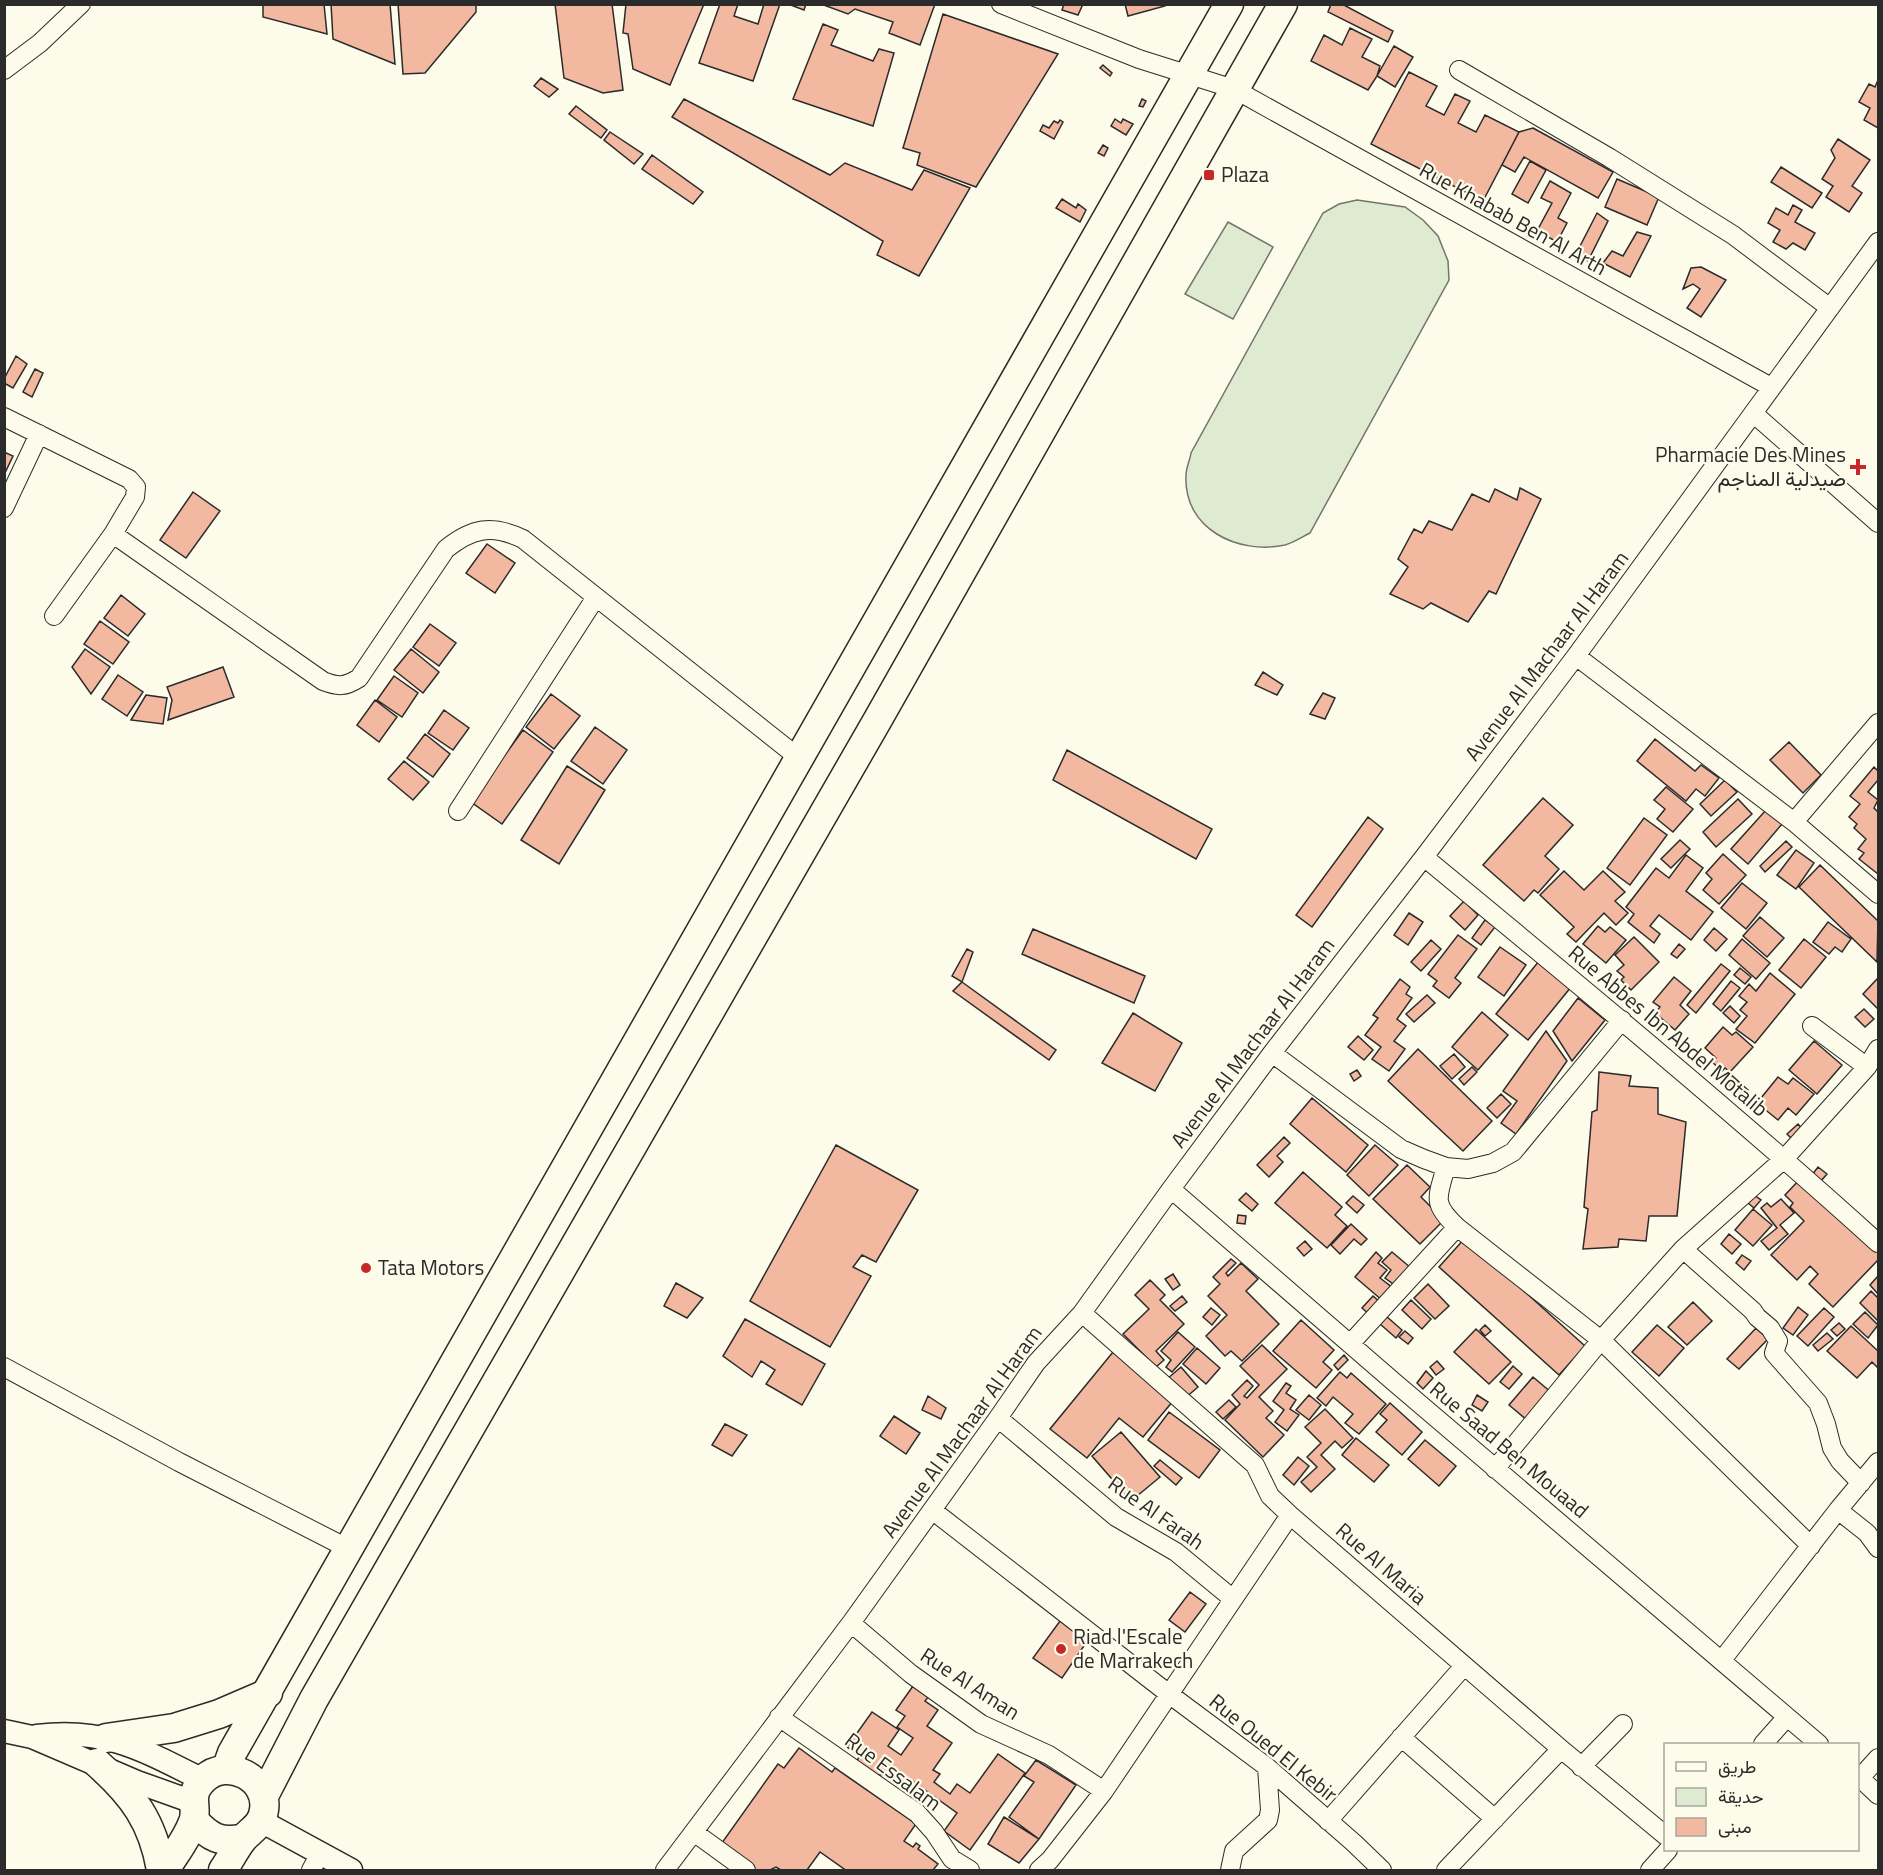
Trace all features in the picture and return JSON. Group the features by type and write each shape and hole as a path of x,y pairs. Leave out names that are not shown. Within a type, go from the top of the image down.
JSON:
{"main road":[{"path":"163,1870 204,1793 232,1754 268,1693 1229,4"},
{"path":"223,1870 256,1818 314,1699 871,732 1283,4"},
{"path":"163,1870 144,1816 101,1751 219,1714 268,1693"},
{"path":"238,1771 249,1776 258,1785 256,1818 232,1841 219,1840 208,1835 204,1793 238,1771"}],"street":[{"path":"4,70 40,43 81,4"},
{"name":"Rue Khabab Ben Al Arth","path":"1000,4 1139,59 1234,89 1771,387"},
{"path":"1459,70 1610,158 1733,236 1830,308"},
{"name":"Avenue Al Machaar Al Haram","path":"665,1870 851,1623 1036,1363 1082,1313 1272,1053 1576,656 1878,243"},
{"path":"1753,413 1878,524"},
{"path":"4,417 129,479 136,487 135,497 113,534 54,616"},
{"path":"4,508 39,434"},
{"path":"113,534 323,681 337,686 348,685 359,678 446,549 459,538 474,531 506,531 523,539 798,758"},
{"path":"458,811 596,597"},
{"path":"1576,656 1794,822 1878,894"},
{"path":"1794,822 1878,723"},
{"name":"Rue Abbes Ibn Abdel Motalib","path":"1424,857 1785,1158 1878,1243"},
{"path":"1272,1053 1401,1149 1446,1167 1468,1169 1494,1163 1513,1152 1622,1020"},
{"path":"1812,1026 1867,1066"},
{"path":"1495,1469 1601,1340 1683,1249 1785,1158 1867,1066 1878,1049"},
{"path":"1446,1167 1438,1194 1438,1203 1443,1214 1601,1340 1811,1546"},
{"name":"Rue Saad Ben Mouaad","path":"1171,1189 1495,1469 1818,1743"},
{"path":"1350,1344 1457,1227"},
{"path":"1683,1249 1754,1311 1757,1317 1770,1328 1778,1341 1774,1353 1818,1403 1832,1449 1861,1483"},
{"name":"Rue Al Maria","path":"1082,1313 1255,1465 1270,1496 1290,1515 1581,1767 1664,1835"},
{"path":"4,1367 179,1462 349,1549"},
{"name":"Rue Al Farah","path":"998,1418 1116,1517 1176,1552 1233,1599"},
{"path":"1722,1660 1878,1462"},
{"name":"Rue Oued El Kebir","path":"932,1510 1267,1767 1328,1821 1368,1863 1382,1870"},
{"path":"1838,1510 1867,1533 1878,1548"},
{"path":"1039,1870 1050,1860 1104,1791 1290,1515"},
{"name":"Rue Al Aman","path":"851,1623 911,1674 981,1724 1049,1755 1104,1791"},
{"path":"1328,1821 1464,1666"},
{"name":"Rue Essalam","path":"779,1717 917,1813 934,1832 952,1859 970,1870"},
{"path":"1764,1743 1786,1718"},
{"path":"1581,1767 1623,1724"},
{"path":"4,1731 32,1737 69,1734 101,1751 137,1782 204,1793"},
{"path":"1401,1737 1495,1819"},
{"path":"101,1751 127,1744 147,1752 204,1793"},
{"path":"1446,1870 1560,1749"},
{"path":"1878,1758 1859,1777 1878,1795"},
{"path":"1230,1870 1234,1851 1268,1820 1270,1810 1267,1767"},
{"path":"256,1818 315,1862 351,1870"},
{"path":"694,1833 746,1870"},
{"path":"1650,1870 1667,1851"}],"green space":[{"path":"1357,200 1405,207 1423,220 1438,236 1448,261 1449,280 1310,533 1285,545 1267,547 1249,546 1232,541 1217,534 1204,524 1194,510 1187,494 1186,475 1191,453 1323,213 1339,204"},
{"path":"1228,222 1273,247 1233,319 1185,294"}],"building":[{"path":"263,4 324,4 327,34 263,17"},
{"path":"331,4 390,4 395,64 333,39"},
{"path":"398,4 476,4 476,12 425,73 403,74"},
{"path":"555,4 612,4 623,90 603,93 564,78"},
{"path":"626,4 704,4 670,85 633,69 628,34 623,33"},
{"path":"720,4 738,4 734,16 758,24 764,4 780,4 753,81 699,63"},
{"path":"788,4 806,4 804,10"},
{"path":"821,4 935,4 920,45 889,33 893,22 855,9 848,14"},
{"path":"1064,4 1083,4 1078,15 1062,10"},
{"path":"1125,4 1165,4 1165,6 1128,16"},
{"path":"1331,4 1342,4 1393,31 1388,42 1328,12"},
{"path":"943,14 1058,54 976,187 917,165 920,153 903,148"},
{"path":"823,24 838,30 831,45 873,61 879,49 894,53 873,126 793,99"},
{"path":"1350,28 1372,39 1362,57 1380,66 1368,90 1311,61 1324,35 1342,45"},
{"path":"1394,46 1413,57 1395,87 1377,76"},
{"path":"1103,65 1112,73 1110,76 1100,68"},
{"path":"1409,72 1437,86 1426,106 1444,115 1455,94 1470,101 1458,123 1476,132 1485,115 1519,132 1483,201 1371,144"},
{"path":"541,78 558,89 549,97 534,86"},
{"path":"1878,80 1878,128 1864,120 1870,108 1859,102 1869,84 1875,87"},
{"path":"684,99 830,175 845,163 912,190 924,170 970,188 919,276 877,255 883,241 672,117"},
{"path":"1142,99 1146,101 1143,107 1139,106"},
{"path":"576,106 607,130 601,138 569,114"},
{"path":"1115,119 1121,123 1123,119 1133,124 1126,135 1111,126"},
{"path":"1060,120 1063,122 1054,139 1040,131 1043,125 1049,128 1054,121 1058,123"},
{"path":"1533,128 1613,172 1598,198 1524,157 1515,172 1502,165 1519,132"},
{"path":"610,132 643,154 634,164 604,140"},
{"path":"1838,139 1870,160 1852,186 1862,193 1849,212 1826,197 1833,186 1822,179 1835,158 1831,150"},
{"path":"1103,145 1108,148 1104,156 1098,153"},
{"path":"652,155 703,192 693,204 642,169"},
{"path":"1530,161 1546,170 1528,203 1512,194"},
{"path":"1781,167 1822,193 1812,208 1771,182"},
{"path":"1617,179 1659,197 1647,225 1605,207"},
{"path":"1550,181 1571,193 1558,218 1567,223 1557,242 1537,231 1552,203 1541,198"},
{"path":"1062,199 1076,208 1078,204 1086,210 1080,222 1056,208"},
{"path":"1793,205 1802,210 1795,222 1815,233 1805,250 1793,243 1786,249 1773,242 1780,230 1768,223 1776,208 1788,215"},
{"path":"1597,213 1608,221 1588,261 1576,254"},
{"path":"1637,232 1651,236 1630,277 1603,263 1612,251 1623,256"},
{"path":"1701,267 1726,280 1701,317 1687,308 1700,289 1693,284 1683,289 1691,268"},
{"path":"16,356 27,364 13,388 4,383 4,379"},
{"path":"35,369 43,373 32,397 23,392"},
{"path":"4,452 13,456 4,475"},
{"path":"1520,488 1541,499 1496,594 1489,591 1468,622 1431,603 1423,609 1390,594 1408,567 1398,559 1414,529 1422,533 1429,521 1452,530 1472,494 1489,502 1495,489 1517,500"},
{"path":"193,492 220,511 186,558 160,540"},
{"path":"487,544 515,563 495,593 466,573"},
{"path":"121,595 145,614 128,636 104,618"},
{"path":"100,621 129,642 113,664 84,644"},
{"path":"430,624 456,643 439,666 413,647"},
{"path":"85,649 110,667 91,694 72,667"},
{"path":"411,649 439,672 423,693 394,670"},
{"path":"223,667 234,697 168,720 172,700 167,687"},
{"path":"1263,672 1283,685 1277,695 1255,685"},
{"path":"118,675 143,692 127,716 102,699"},
{"path":"394,676 418,693 402,717 377,700"},
{"path":"1323,693 1335,698 1325,719 1310,714"},
{"path":"551,694 580,716 554,749 526,727"},
{"path":"146,695 167,698 163,724 131,720"},
{"path":"375,700 397,717 379,742 357,725"},
{"path":"444,710 469,728 453,750 428,733"},
{"path":"595,727 627,750 603,784 571,761"},
{"path":"523,730 553,752 502,824 471,802"},
{"path":"425,734 450,754 433,777 407,758"},
{"path":"1655,739 1695,771 1701,765 1719,778 1705,796 1696,789 1686,801 1637,761"},
{"path":"1789,742 1821,775 1803,793 1770,760"},
{"path":"1067,750 1212,829 1196,859 1053,780"},
{"path":"404,761 429,782 413,800 388,779"},
{"path":"567,766 605,790 559,864 521,840"},
{"path":"1874,767 1878,771 1878,780 1868,792 1878,800 1874,808 1878,812 1878,874 1859,859 1864,853 1858,849 1866,839 1854,828 1857,824 1849,817 1860,804 1850,796"},
{"path":"1725,780 1737,792 1711,816 1700,804"},
{"path":"1666,787 1693,809 1673,832 1657,819 1665,809 1654,800"},
{"path":"1543,798 1573,825 1545,856 1559,869 1538,893 1534,890 1524,901 1483,865"},
{"path":"1738,799 1752,814 1716,847 1703,832"},
{"path":"1766,810 1782,824 1748,864 1731,849"},
{"path":"1368,817 1383,829 1312,927 1296,915"},
{"path":"1644,818 1667,835 1630,885 1607,868"},
{"path":"1680,840 1690,849 1671,868 1661,859"},
{"path":"1786,841 1792,847 1765,872 1760,866"},
{"path":"1796,850 1814,863 1796,889 1777,875"},
{"path":"1723,854 1746,875 1719,904 1703,890 1712,879 1706,873"},
{"path":"1686,855 1703,868 1686,891 1713,912 1691,940 1659,915 1650,926 1660,934 1654,943 1628,922 1634,914 1626,907 1656,868 1669,878"},
{"path":"1820,865 1878,921 1877,962 1799,887"},
{"path":"1564,871 1584,890 1603,871 1625,892 1615,901 1628,913 1616,925 1604,913 1576,942 1567,934 1574,927 1540,895"},
{"path":"1742,883 1767,903 1746,929 1721,908"},
{"path":"1464,901 1478,915 1465,930 1450,916"},
{"path":"1409,913 1423,922 1408,945 1394,935"},
{"path":"1760,917 1784,938 1767,957 1743,936"},
{"path":"1485,920 1495,927 1481,945 1472,938"},
{"path":"1828,922 1851,939 1842,952 1835,947 1829,954 1813,942"},
{"path":"1598,926 1605,932 1610,927 1626,940 1606,963 1583,944"},
{"path":"1714,928 1727,939 1716,951 1704,940"},
{"path":"1033,929 1145,976 1134,1003 1022,954"},
{"path":"1458,935 1477,949 1455,978 1461,983 1449,998 1433,986 1437,981 1428,974"},
{"path":"1634,937 1659,962 1631,990 1621,980 1624,977 1617,971 1624,965 1615,955"},
{"path":"1742,939 1770,963 1756,979 1729,955"},
{"path":"1804,939 1826,957 1801,988 1779,970"},
{"path":"1431,940 1441,949 1421,971 1411,962"},
{"path":"1679,944 1685,949 1677,958 1671,954"},
{"path":"1500,947 1526,965 1504,996 1478,977"},
{"path":"967,949 973,952 962,982 952,976"},
{"path":"1539,961 1571,987 1528,1040 1496,1014"},
{"path":"1721,964 1730,971 1696,1013 1687,1005"},
{"path":"1740,968 1751,977 1745,984 1734,975"},
{"path":"1770,973 1795,994 1755,1043 1736,1029 1747,1016 1740,1010 1747,1002 1739,996 1749,984 1756,991"},
{"path":"1674,977 1691,991 1680,1005 1689,1014 1675,1030 1655,1013 1660,1007 1653,1002"},
{"path":"1878,978 1878,1009 1863,994"},
{"path":"1400,979 1410,987 1406,994 1412,998 1397,1019 1406,1026 1394,1041 1405,1049 1389,1071 1372,1059 1381,1047 1365,1035 1378,1018 1373,1015"},
{"path":"1731,981 1740,988 1721,1011 1713,1004"},
{"path":"962,982 1056,1050 1049,1060 953,991"},
{"path":"1427,995 1435,1003 1414,1022 1406,1014"},
{"path":"1578,998 1605,1020 1572,1061 1553,1031"},
{"path":"1730,1006 1740,1016 1734,1023 1723,1013"},
{"path":"1864,1009 1874,1019 1865,1027 1855,1017"},
{"path":"1482,1012 1508,1035 1478,1070 1452,1047"},
{"path":"1133,1013 1182,1043 1155,1091 1102,1063"},
{"path":"1723,1027 1732,1035 1736,1032 1753,1047 1730,1072 1725,1068 1722,1071 1712,1062 1716,1058 1705,1048"},
{"path":"1546,1031 1567,1061 1516,1134 1501,1123 1517,1101 1503,1091"},
{"path":"1358,1036 1373,1050 1364,1060 1348,1047"},
{"path":"1814,1041 1842,1065 1817,1094 1789,1070"},
{"path":"1418,1049 1492,1121 1463,1151 1388,1081"},
{"path":"1454,1054 1465,1067 1452,1079 1440,1066"},
{"path":"1472,1067 1477,1072 1464,1085 1459,1079"},
{"path":"1357,1070 1361,1076 1354,1081 1350,1074"},
{"path":"1599,1072 1631,1076 1629,1086 1658,1088 1658,1114 1686,1122 1677,1216 1649,1216 1646,1241 1619,1239 1618,1247 1583,1249 1588,1209 1584,1207 1592,1112 1597,1110"},
{"path":"1728,1072 1748,1090 1739,1099 1719,1081"},
{"path":"1778,1077 1788,1084 1793,1078 1814,1094 1796,1115 1788,1108 1778,1120 1757,1103"},
{"path":"1501,1094 1511,1104 1497,1118 1487,1108"},
{"path":"1312,1098 1368,1145 1346,1172 1290,1124"},
{"path":"1798,1124 1804,1131 1794,1141 1787,1134"},
{"path":"1284,1137 1290,1143 1277,1156 1283,1162 1269,1177 1257,1165"},
{"path":"836,1145 918,1190 876,1262 862,1255 853,1267 871,1276 830,1347 750,1301"},
{"path":"1375,1145 1398,1165 1369,1196 1347,1175"},
{"path":"1407,1165 1430,1187 1421,1197 1444,1220 1420,1244 1373,1199"},
{"path":"1818,1167 1827,1174 1820,1182 1812,1175"},
{"path":"1303,1172 1342,1207 1335,1215 1347,1226 1327,1248 1275,1203"},
{"path":"1801,1178 1878,1252 1878,1260 1833,1307 1809,1284 1818,1274 1810,1266 1797,1280 1771,1255 1804,1221 1790,1207 1793,1203 1785,1195"},
{"path":"1246,1193 1258,1204 1252,1211 1239,1200"},
{"path":"1754,1195 1761,1200 1754,1208 1748,1203"},
{"path":"1353,1196 1364,1205 1357,1213 1346,1203"},
{"path":"1781,1199 1794,1213 1780,1225 1788,1234 1769,1250 1761,1241 1777,1228 1761,1208 1767,1203 1771,1207"},
{"path":"1753,1209 1772,1225 1753,1246 1735,1230"},
{"path":"1238,1215 1246,1216 1245,1224 1237,1223"},
{"path":"1351,1224 1367,1239 1361,1245 1354,1239 1340,1254 1331,1245"},
{"path":"1729,1234 1741,1244 1732,1254 1721,1244"},
{"path":"1465,1238 1585,1346 1559,1375 1439,1267"},
{"path":"1305,1241 1312,1249 1304,1256 1297,1248"},
{"path":"1376,1252 1382,1258 1378,1263 1387,1270 1380,1278 1393,1288 1383,1301 1355,1277"},
{"path":"1392,1252 1411,1268 1396,1286 1385,1278 1391,1270 1382,1262"},
{"path":"1742,1255 1751,1261 1744,1270 1736,1263"},
{"path":"1231,1259 1236,1263 1226,1273 1228,1276 1241,1263 1258,1279 1246,1291 1279,1324 1242,1361 1231,1351 1225,1356 1206,1336 1227,1315 1208,1296 1220,1284 1213,1277"},
{"path":"1173,1274 1180,1285 1173,1290 1165,1279"},
{"path":"1878,1276 1878,1294 1870,1285"},
{"path":"1150,1280 1165,1295 1160,1300 1184,1324 1156,1351 1164,1360 1156,1367 1123,1334 1149,1309 1135,1295"},
{"path":"676,1283 703,1298 687,1318 664,1306"},
{"path":"1428,1284 1449,1306 1435,1319 1414,1298"},
{"path":"1871,1291 1878,1298 1878,1321 1860,1303"},
{"path":"1182,1296 1187,1302 1175,1311 1170,1306"},
{"path":"1373,1296 1381,1303 1370,1315 1362,1308"},
{"path":"1411,1300 1431,1319 1422,1329 1402,1310"},
{"path":"1693,1302 1712,1321 1687,1345 1668,1327"},
{"path":"1798,1307 1808,1315 1793,1335 1783,1328"},
{"path":"1211,1308 1220,1315 1212,1325 1203,1317"},
{"path":"1824,1308 1834,1317 1808,1346 1797,1336"},
{"path":"1865,1312 1878,1325 1868,1338 1853,1324"},
{"path":"1386,1316 1402,1330 1396,1338 1380,1324"},
{"path":"745,1319 825,1364 802,1405 766,1384 775,1370 761,1361 752,1377 723,1356"},
{"path":"1301,1320 1334,1350 1323,1362 1332,1370 1316,1388 1273,1351"},
{"path":"1839,1323 1845,1329 1837,1336 1831,1330"},
{"path":"1485,1325 1491,1331 1485,1336 1480,1330"},
{"path":"1657,1325 1684,1348 1659,1376 1632,1352"},
{"path":"1851,1326 1878,1351 1878,1368 1872,1362 1857,1378 1827,1351"},
{"path":"1756,1328 1768,1339 1739,1369 1727,1359"},
{"path":"1476,1329 1511,1362 1489,1384 1454,1352"},
{"path":"1405,1331 1413,1338 1408,1344 1399,1337"},
{"path":"1178,1332 1195,1347 1172,1372 1166,1367 1171,1360 1161,1351"},
{"path":"1827,1333 1833,1339 1818,1351 1813,1345"},
{"path":"1262,1345 1287,1369 1259,1397 1273,1411 1266,1418 1284,1435 1263,1457 1225,1420 1240,1404 1232,1395 1247,1380 1253,1386 1244,1396 1247,1398 1259,1385 1240,1366"},
{"path":"1197,1348 1220,1368 1206,1384 1183,1364"},
{"path":"1113,1352 1173,1401 1143,1437 1119,1418 1087,1458 1050,1429"},
{"path":"1344,1355 1348,1360 1338,1370 1334,1365"},
{"path":"1437,1361 1444,1369 1436,1375 1430,1367"},
{"path":"1513,1366 1522,1374 1509,1389 1500,1382"},
{"path":"1181,1367 1198,1387 1184,1399 1167,1379"},
{"path":"1426,1371 1433,1378 1423,1389 1417,1383"},
{"path":"1340,1372 1347,1378 1351,1373 1386,1404 1359,1434 1345,1423 1353,1414 1333,1397 1326,1406 1317,1398"},
{"path":"1533,1377 1552,1393 1528,1421 1509,1405"},
{"path":"1286,1383 1291,1386 1286,1393 1296,1400 1290,1409 1299,1415 1287,1431 1275,1422 1284,1410 1273,1401"},
{"path":"1309,1395 1321,1405 1309,1420 1296,1410"},
{"path":"1477,1395 1488,1402 1482,1411 1472,1405"},
{"path":"928,1396 946,1408 941,1419 922,1410"},
{"path":"1229,1400 1236,1407 1223,1419 1216,1412"},
{"path":"1390,1403 1422,1432 1402,1455 1376,1432 1387,1420 1380,1414"},
{"path":"1325,1409 1353,1438 1342,1448 1335,1441 1321,1455 1335,1469 1311,1492 1301,1482 1317,1467 1307,1457 1321,1443 1305,1427"},
{"path":"1169,1412 1220,1450 1199,1478 1148,1440"},
{"path":"894,1416 920,1433 906,1454 880,1436"},
{"path":"725,1424 747,1435 732,1456 712,1445"},
{"path":"1121,1432 1160,1477 1131,1501 1092,1456"},
{"path":"1356,1438 1389,1465 1374,1482 1342,1455"},
{"path":"1425,1440 1456,1466 1439,1486 1408,1459"},
{"path":"1298,1457 1309,1466 1294,1485 1283,1475"},
{"path":"1160,1460 1182,1478 1176,1485 1154,1466"},
{"path":"1190,1592 1206,1604 1185,1632 1169,1620"},
{"name":"Riad l'Escale de Marrakech","path":"1060,1621 1088,1640 1062,1678 1033,1658"},
{"path":"913,1686 929,1696 925,1701 938,1710 927,1726 952,1743 933,1770 940,1774 934,1782 950,1794 957,1784 970,1793 998,1754 1025,1773 970,1850 944,1831 957,1813 911,1780 906,1782 897,1775 890,1778 887,1774 873,1776 855,1763 860,1756 847,1747 872,1712 899,1730 888,1746 901,1755 913,1738 897,1727 905,1716 896,1710"},
{"path":"799,1748 832,1772 835,1768 916,1824 904,1841 913,1847 916,1843 920,1846 918,1849 938,1864 933,1870 842,1870 844,1869 820,1852 807,1870 781,1870 776,1867 770,1870 752,1870 719,1847 778,1764 784,1768"},
{"path":"1036,1760 1076,1785 1039,1839 1009,1817 1034,1782 1024,1776"},
{"path":"1004,1817 1039,1839 1019,1863 988,1844"}],"place":[{"name":"Plaza","path":"1209,175"},
{"name":"Pharmacie Des Mines صيدلية المناجم","path":"1858,467"},
{"name":"Tata Motors","path":"366,1268"},
{"name":"Riad l'Escale de Marrakech","path":"1061,1649"}]}
